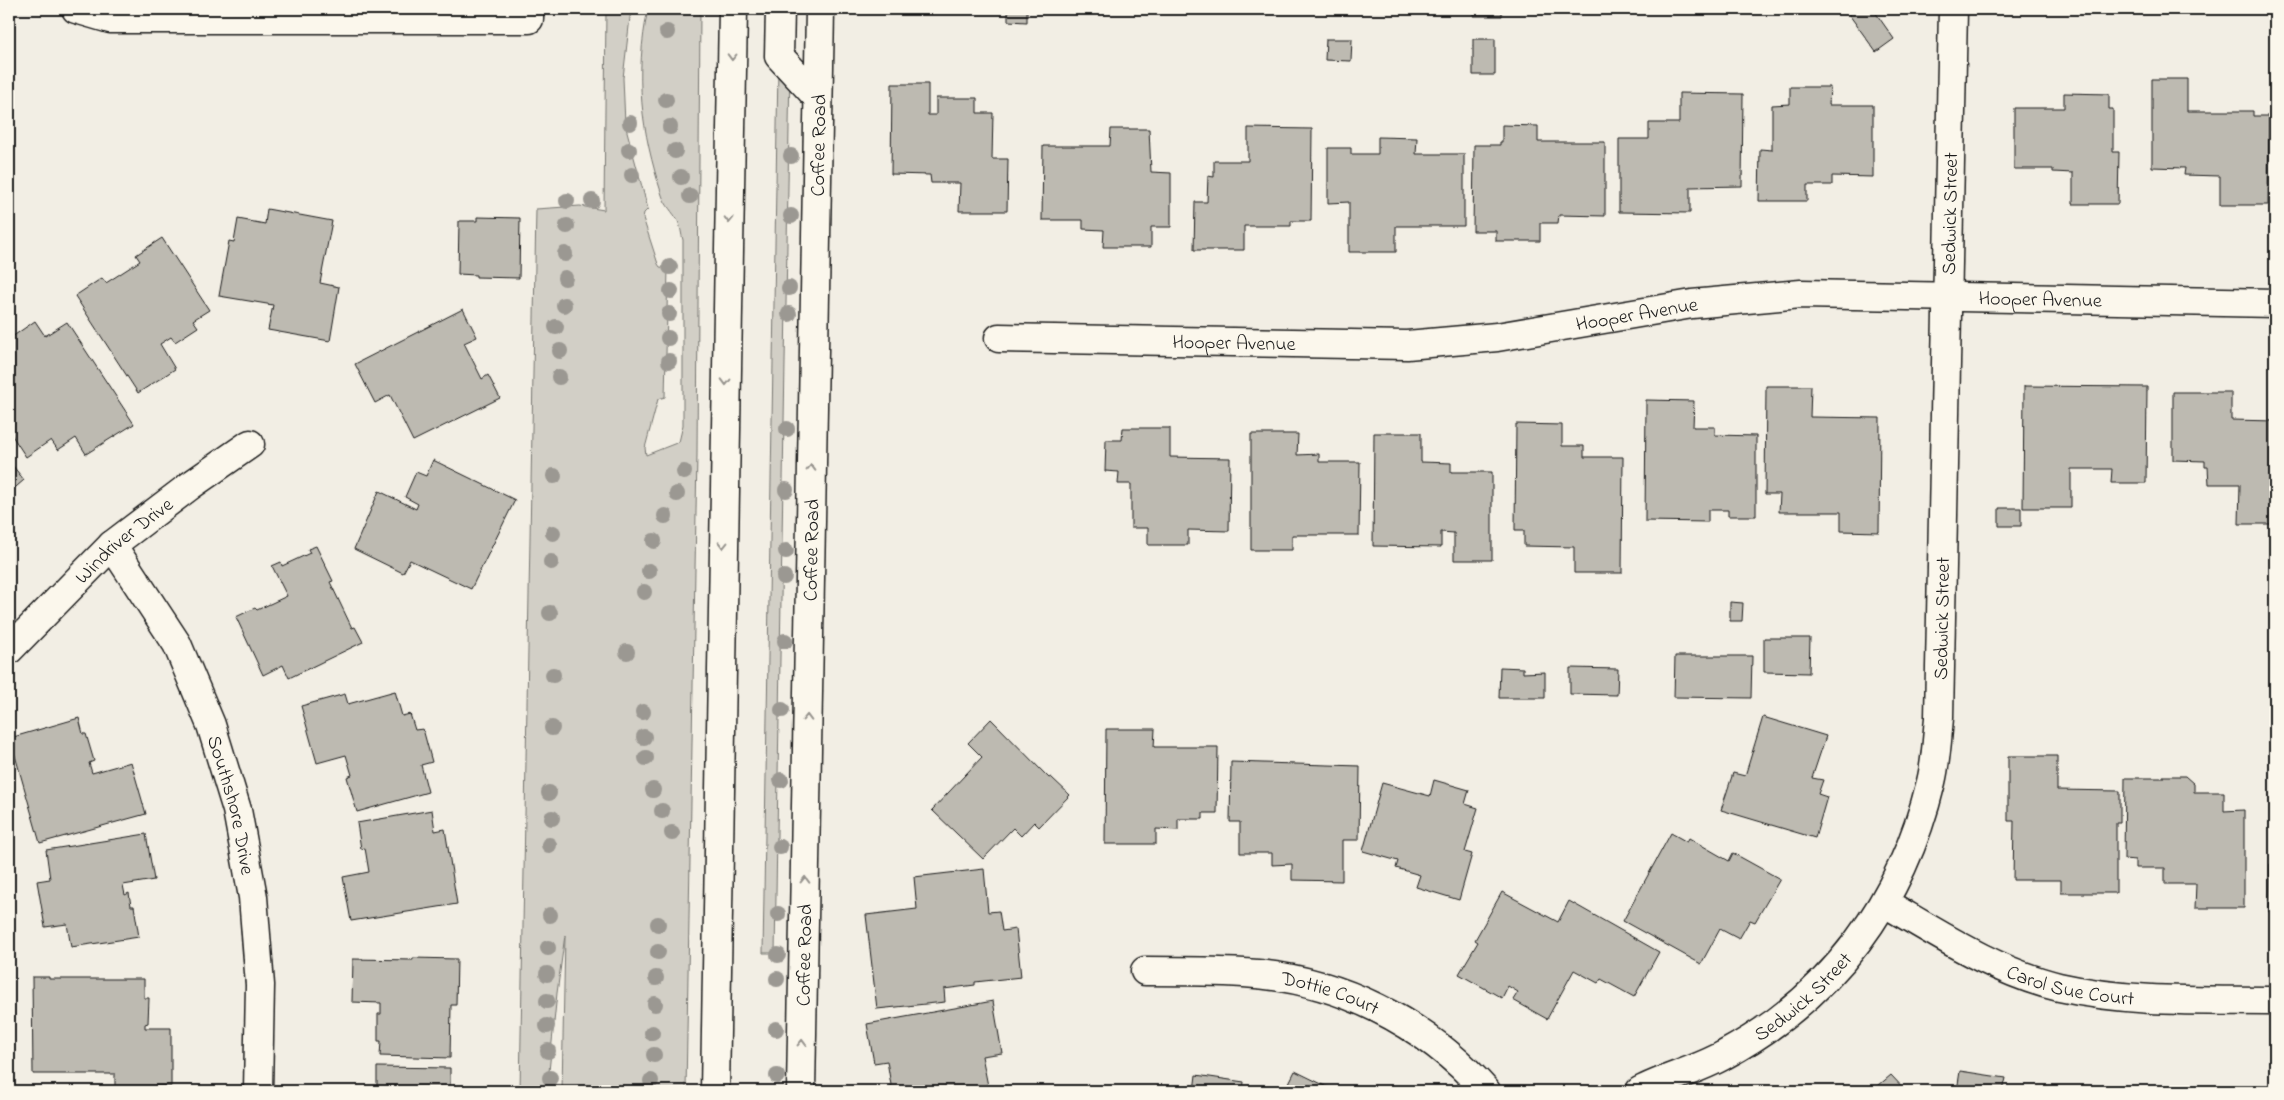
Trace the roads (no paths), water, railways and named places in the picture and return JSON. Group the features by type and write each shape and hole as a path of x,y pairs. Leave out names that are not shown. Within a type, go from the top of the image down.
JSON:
{"street":[{"path":"76,9 110,19 529,19 529,9"},
{"path":"716,1089 733,9"},
{"path":"780,9 780,56 818,98"},
{"name":"Coffee Road","path":"802,1091 820,9"},
{"name":"Sedwick Street","path":"1640,1091 1723,1056 1770,1027 1819,987 1860,940 1885,903 1915,840 1932,780 1939,718 1953,9"},
{"name":"Hooper Avenue","path":"1000,338 1407,345 1498,338 1692,304 1801,294 2275,302"},
{"name":"Windriver Drive","path":"9,650 112,545 191,485 250,444"},
{"name":"Southshore Drive","path":"112,545 177,644 211,725 237,810 253,897 260,985 258,1091"},
{"name":"Carol Sue Court","path":"1885,903 1953,943 2004,968 2058,986 2122,998 2275,1001"},
{"name":"Dottie Court","path":"1145,971 1254,974 1305,982 1363,1000 1416,1029 1464,1066 1486,1091"}]}
